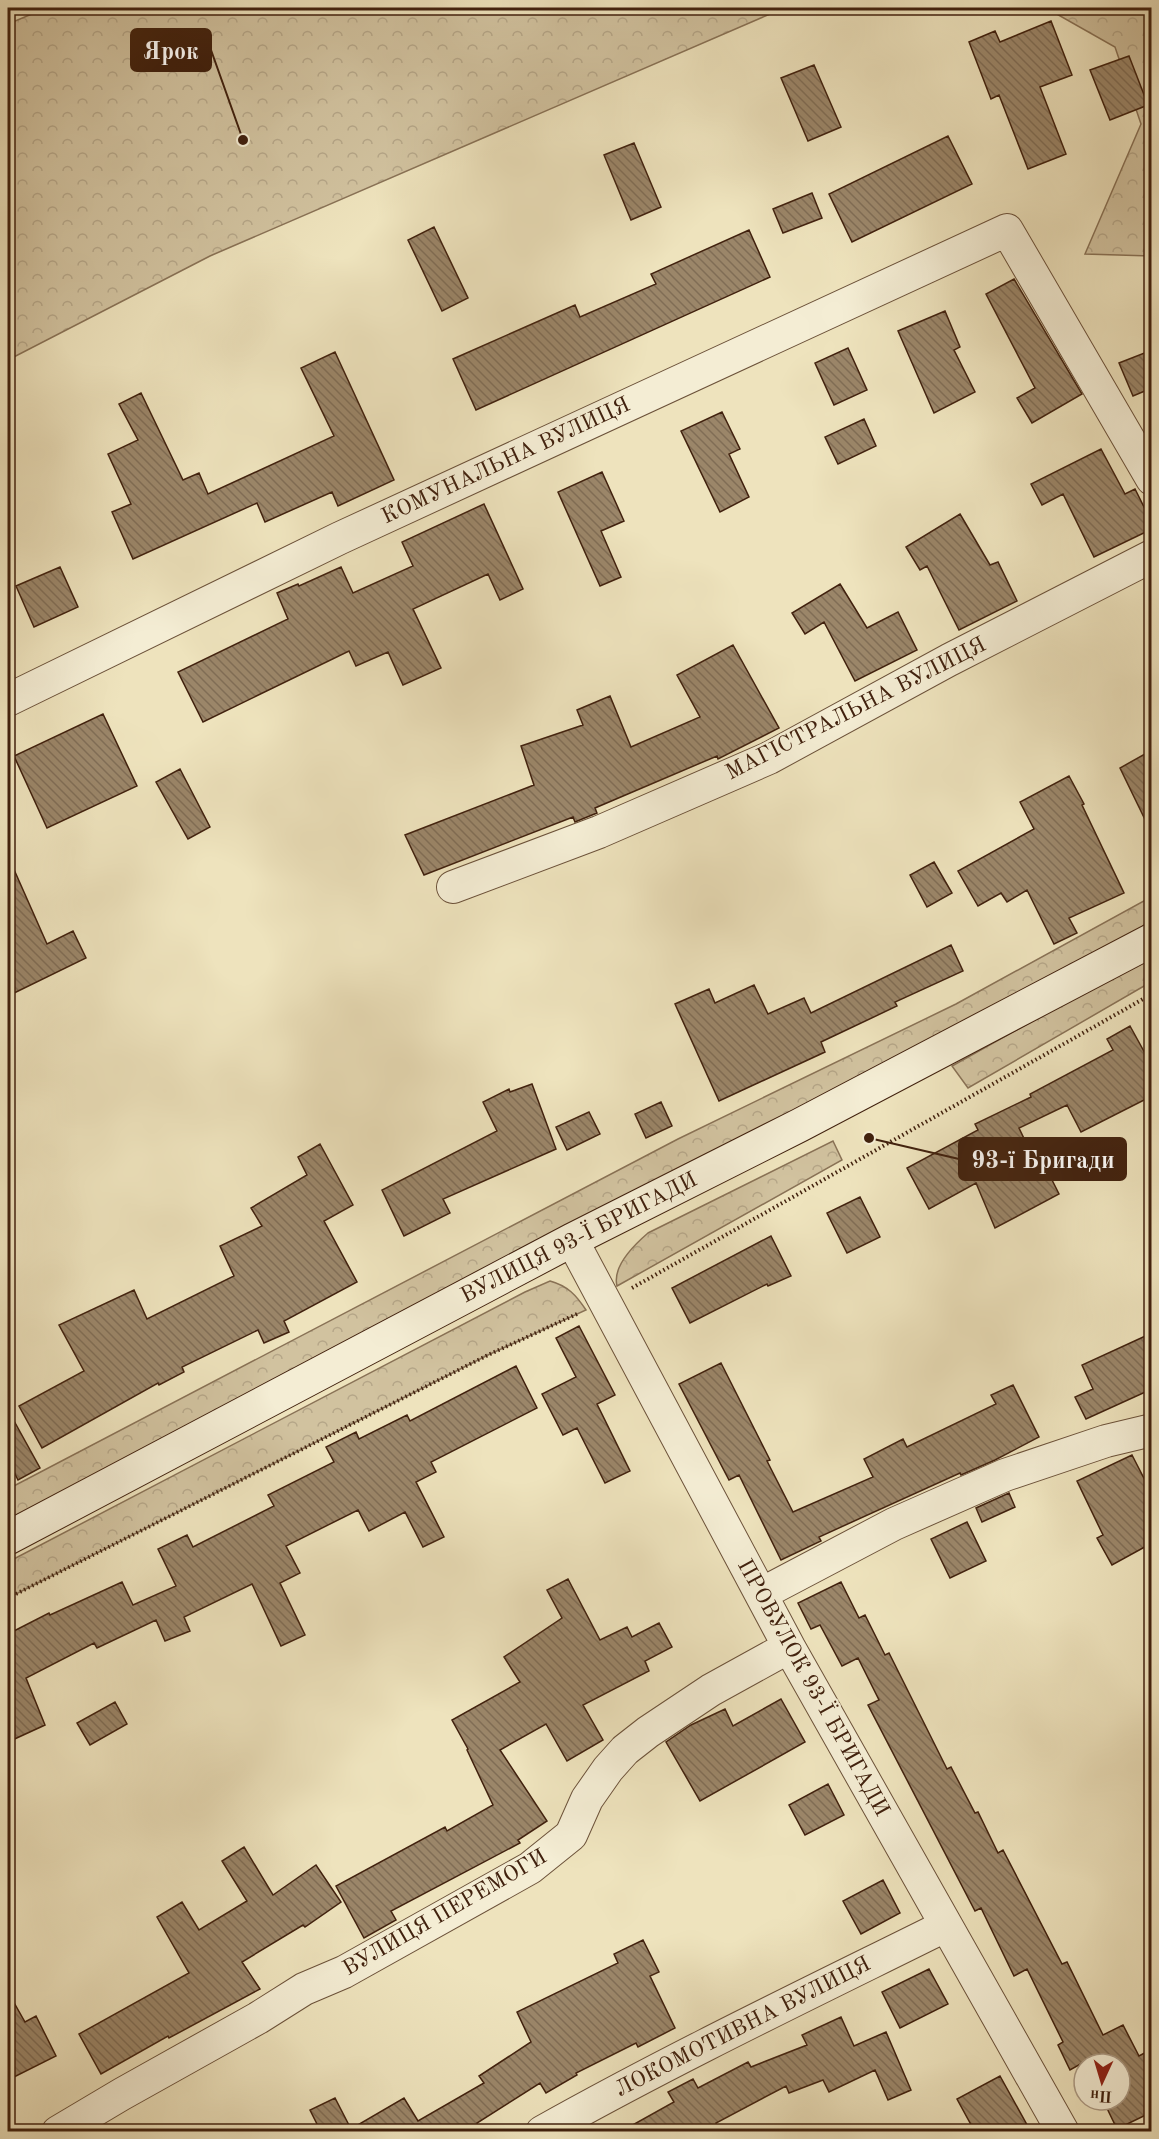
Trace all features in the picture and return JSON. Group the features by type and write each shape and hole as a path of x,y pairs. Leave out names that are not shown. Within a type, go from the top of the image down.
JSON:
{"main road":[{"name":"ВУЛИЦЯ 93-Ї БРИГАДИ","path":"8,1538 572,1240 800,1125 1152,940"}],"street":[{"name":"КОМУНАЛЬНА ВУЛИЦЯ","path":"8,700 340,538 1007,230 1152,479"},
{"name":"МАГІСТРАЛЬНА ВУЛИЦЯ","path":"453,887 599,832 769,759 949,660 1152,556"},
{"name":"ПРОВУЛОК 93-Ї БРИГАДИ","path":"572,1240 789,1647 1063,2132"},
{"path":"761,1594 894,1524 1005,1475 1106,1441 1152,1430"},
{"name":"ВУЛИЦЯ ПЕРЕМОГИ","path":"58,2132 258,2018 304,1989 344,1972 530,1868 572,1835 587,1799 625,1750 711,1690 789,1647"},
{"name":"ЛОКОМОТИВНА ВУЛИЦЯ","path":"542,2132 599,2100 765,2015 945,1926"}],"green space":[{"path":"46,8 784,8 210,256 8,360 8,24"},
{"path":"1046,8 1151,8 1151,256 1085,254 1141,124 1115,47"},
{"path":"1151,897 1151,930 8,1524 8,1489 678,1139 956,1004"},
{"path":"1151,955 1151,982 968,1088 952,1066"},
{"path":"833,1141 842,1160 617,1286 616,1278 625,1256 648,1233"},
{"path":"550,1281 571,1292 586,1310 488,1355 8,1598 8,1562"}],"building":[{"path":"1051,21 1072,75 1040,87 1066,154 1028,169 999,95 991,99 969,42 995,31 1000,42"},
{"path":"1129,56 1148,105 1110,120 1090,70"},
{"path":"814,65 841,127 808,141 781,78"},
{"path":"948,136 972,184 852,242 829,194"},
{"path":"634,143 661,207 631,220 604,155"},
{"path":"812,193 822,218 783,233 773,209"},
{"path":"434,227 468,298 442,311 408,240"},
{"path":"749,230 770,277 476,410 453,359 575,305 580,317 656,284 651,274"},
{"path":"1014,279 1082,394 1032,423 1017,398 1035,388 986,294"},
{"path":"945,311 960,347 954,350 975,392 934,413 898,331"},
{"path":"848,348 867,390 834,405 815,363"},
{"path":"1152,350 1152,388 1133,396 1119,363"},
{"path":"335,352 394,480 338,506 332,492 265,522 257,503 133,559 112,512 131,504 108,454 138,440 119,404 141,393 183,480 199,473 208,494 334,436 301,368"},
{"path":"722,412 740,449 729,454 749,497 720,512 681,431"},
{"path":"864,419 876,446 838,464 825,437"},
{"path":"1101,449 1125,494 1135,489 1152,523 1152,529 1094,557 1063,494 1042,505 1031,484"},
{"path":"602,472 624,521 601,531 621,577 600,586 558,492"},
{"path":"484,504 523,589 500,600 488,574 413,609 441,668 403,685 388,652 356,666 349,651 203,722 178,672 288,619 277,593 341,567 353,593 413,566 402,542"},
{"path":"960,514 990,565 998,562 1017,601 959,630 927,566 920,570 906,547"},
{"path":"60,567 78,607 34,627 16,586"},
{"path":"840,584 867,628 898,612 917,650 855,681 824,622 805,634 792,613"},
{"path":"733,645 779,728 718,759 717,756 595,808 597,813 575,822 573,817 424,875 405,835 534,785 521,746 583,725 577,710 610,696 631,747 700,717 677,675"},
{"path":"103,714 137,786 47,828 14,756"},
{"path":"1152,750 1152,834 1120,768"},
{"path":"180,769 210,827 188,839 156,782"},
{"path":"1069,776 1124,893 1069,918 1077,933 1054,944 1027,890 1007,902 1001,893 978,906 958,871 1034,829 1020,802"},
{"path":"8,856 47,944 73,931 86,958 8,996"},
{"path":"934,862 952,893 927,907 910,875"},
{"path":"951,945 963,971 895,1002 897,1006 821,1042 825,1052 719,1101 675,1004 709,989 715,1003 754,985 768,1014 804,998 811,1013"},
{"path":"1130,1026 1152,1066 1152,1096 1081,1132 1067,1105 1019,1128 1042,1176 1048,1172 1059,1194 995,1228 976,1183 929,1209 907,1168 978,1130 975,1124 1031,1097 1030,1094 1113,1050 1107,1039"},
{"path":"532,1084 556,1149 443,1199 450,1213 404,1236 382,1190 497,1131 483,1102 509,1089 510,1092"},
{"path":"661,1102 672,1126 646,1138 635,1114"},
{"path":"589,1112 600,1134 567,1150 556,1127"},
{"path":"320,1144 353,1205 324,1221 357,1282 284,1321 289,1332 264,1343 258,1330 182,1367 184,1372 159,1385 158,1383 42,1448 19,1406 84,1371 59,1325 134,1290 147,1319 234,1276 220,1246 262,1226 251,1208 307,1175 298,1157"},
{"path":"860,1197 880,1237 847,1253 827,1213"},
{"path":"771,1236 791,1276 768,1286 767,1284 690,1323 672,1288"},
{"path":"579,1326 615,1395 597,1404 630,1471 605,1483 577,1428 563,1435 542,1394 576,1377 556,1338"},
{"path":"1152,1333 1152,1389 1086,1419 1075,1397 1093,1389 1082,1365"},
{"path":"721,1363 770,1460 767,1461 793,1512 873,1477 864,1459 903,1439 907,1447 996,1404 991,1395 1013,1385 1039,1437 995,1460 961,1475 960,1473 819,1537 821,1541 781,1560 739,1475 729,1480 679,1384"},
{"path":"516,1366 537,1408 431,1462 436,1472 416,1482 444,1537 423,1547 405,1512 369,1531 358,1510 286,1546 300,1573 280,1583 305,1635 281,1646 252,1584 184,1617 190,1631 165,1641 156,1620 97,1648 94,1643 26,1678 45,1725 8,1742 8,1634 49,1613 50,1615 122,1582 133,1605 176,1586 158,1549 187,1535 193,1547 274,1506 268,1495 334,1462 326,1447 356,1432 359,1439 407,1415 410,1421"},
{"path":"8,1410 40,1468 18,1480 8,1460"},
{"path":"1132,1455 1152,1494 1152,1543 1112,1565 1097,1538 1103,1535 1077,1481"},
{"path":"1009,1493 1015,1507 982,1522 976,1508"},
{"path":"967,1522 986,1561 950,1578 931,1539"},
{"path":"568,1579 600,1640 627,1627 632,1637 659,1623 672,1647 645,1661 649,1671 583,1705 603,1740 567,1761 546,1724 500,1750 547,1821 518,1840 520,1843 391,1911 396,1920 364,1938 336,1886 445,1827 447,1831 493,1805 468,1749 452,1720 520,1682 504,1657 562,1618 547,1590"},
{"path":"841,1582 859,1618 865,1615 885,1655 889,1653 947,1769 951,1767 975,1813 978,1812 998,1853 1003,1850 1062,1964 1067,1962 1103,2035 1123,2025 1139,2056 1152,2049 1152,2112 1117,2129 1109,2112 1132,2112 1132,2052 1072,2052 1072,2069 1070,2070 1058,2045 1063,2042 1027,1969 1014,1976 981,1908 975,1911 868,1705 879,1700 858,1658 842,1666 820,1625 811,1629 798,1603"},
{"path":"781,1699 805,1742 700,1801 666,1742 691,1725 725,1709 733,1726"},
{"path":"115,1702 127,1724 90,1745 77,1723"},
{"path":"828,1784 844,1815 805,1835 789,1805"},
{"path":"244,1847 273,1895 316,1865 341,1902 305,1927 303,1925 242,1962 260,1989 169,2038 168,2036 101,2074 79,2034 189,1973 157,1917 182,1902 199,1930 247,1901 222,1861"},
{"path":"883,1880 900,1913 861,1934 843,1901"},
{"path":"643,1940 659,1972 650,1976 675,2028 638,2047 636,2043 576,2073 577,2075 546,2093 540,2083 477,2123 482,2132 321,2132 310,2110 335,2098 351,2129 404,2098 418,2121 484,2083 479,2076 531,2042 517,2012 618,1963 614,1954"},
{"path":"929,1969 948,2004 900,2028 882,1992"},
{"path":"8,1992 25,2022 36,2016 56,2056 8,2080"},
{"path":"841,2017 854,2046 886,2032 911,2090 888,2100 875,2070 829,2092 823,2080 789,2093 786,2086 716,2123 721,2132 620,2132 674,2102 668,2092 693,2079 698,2088 748,2062 751,2067 807,2045 802,2035"},
{"path":"1000,2076 1031,2132 975,2132 957,2099"}],"place":[{"name":"Ярок","path":"243,140"},
{"name":"93-ї Бригади","path":"869,1138"}]}
